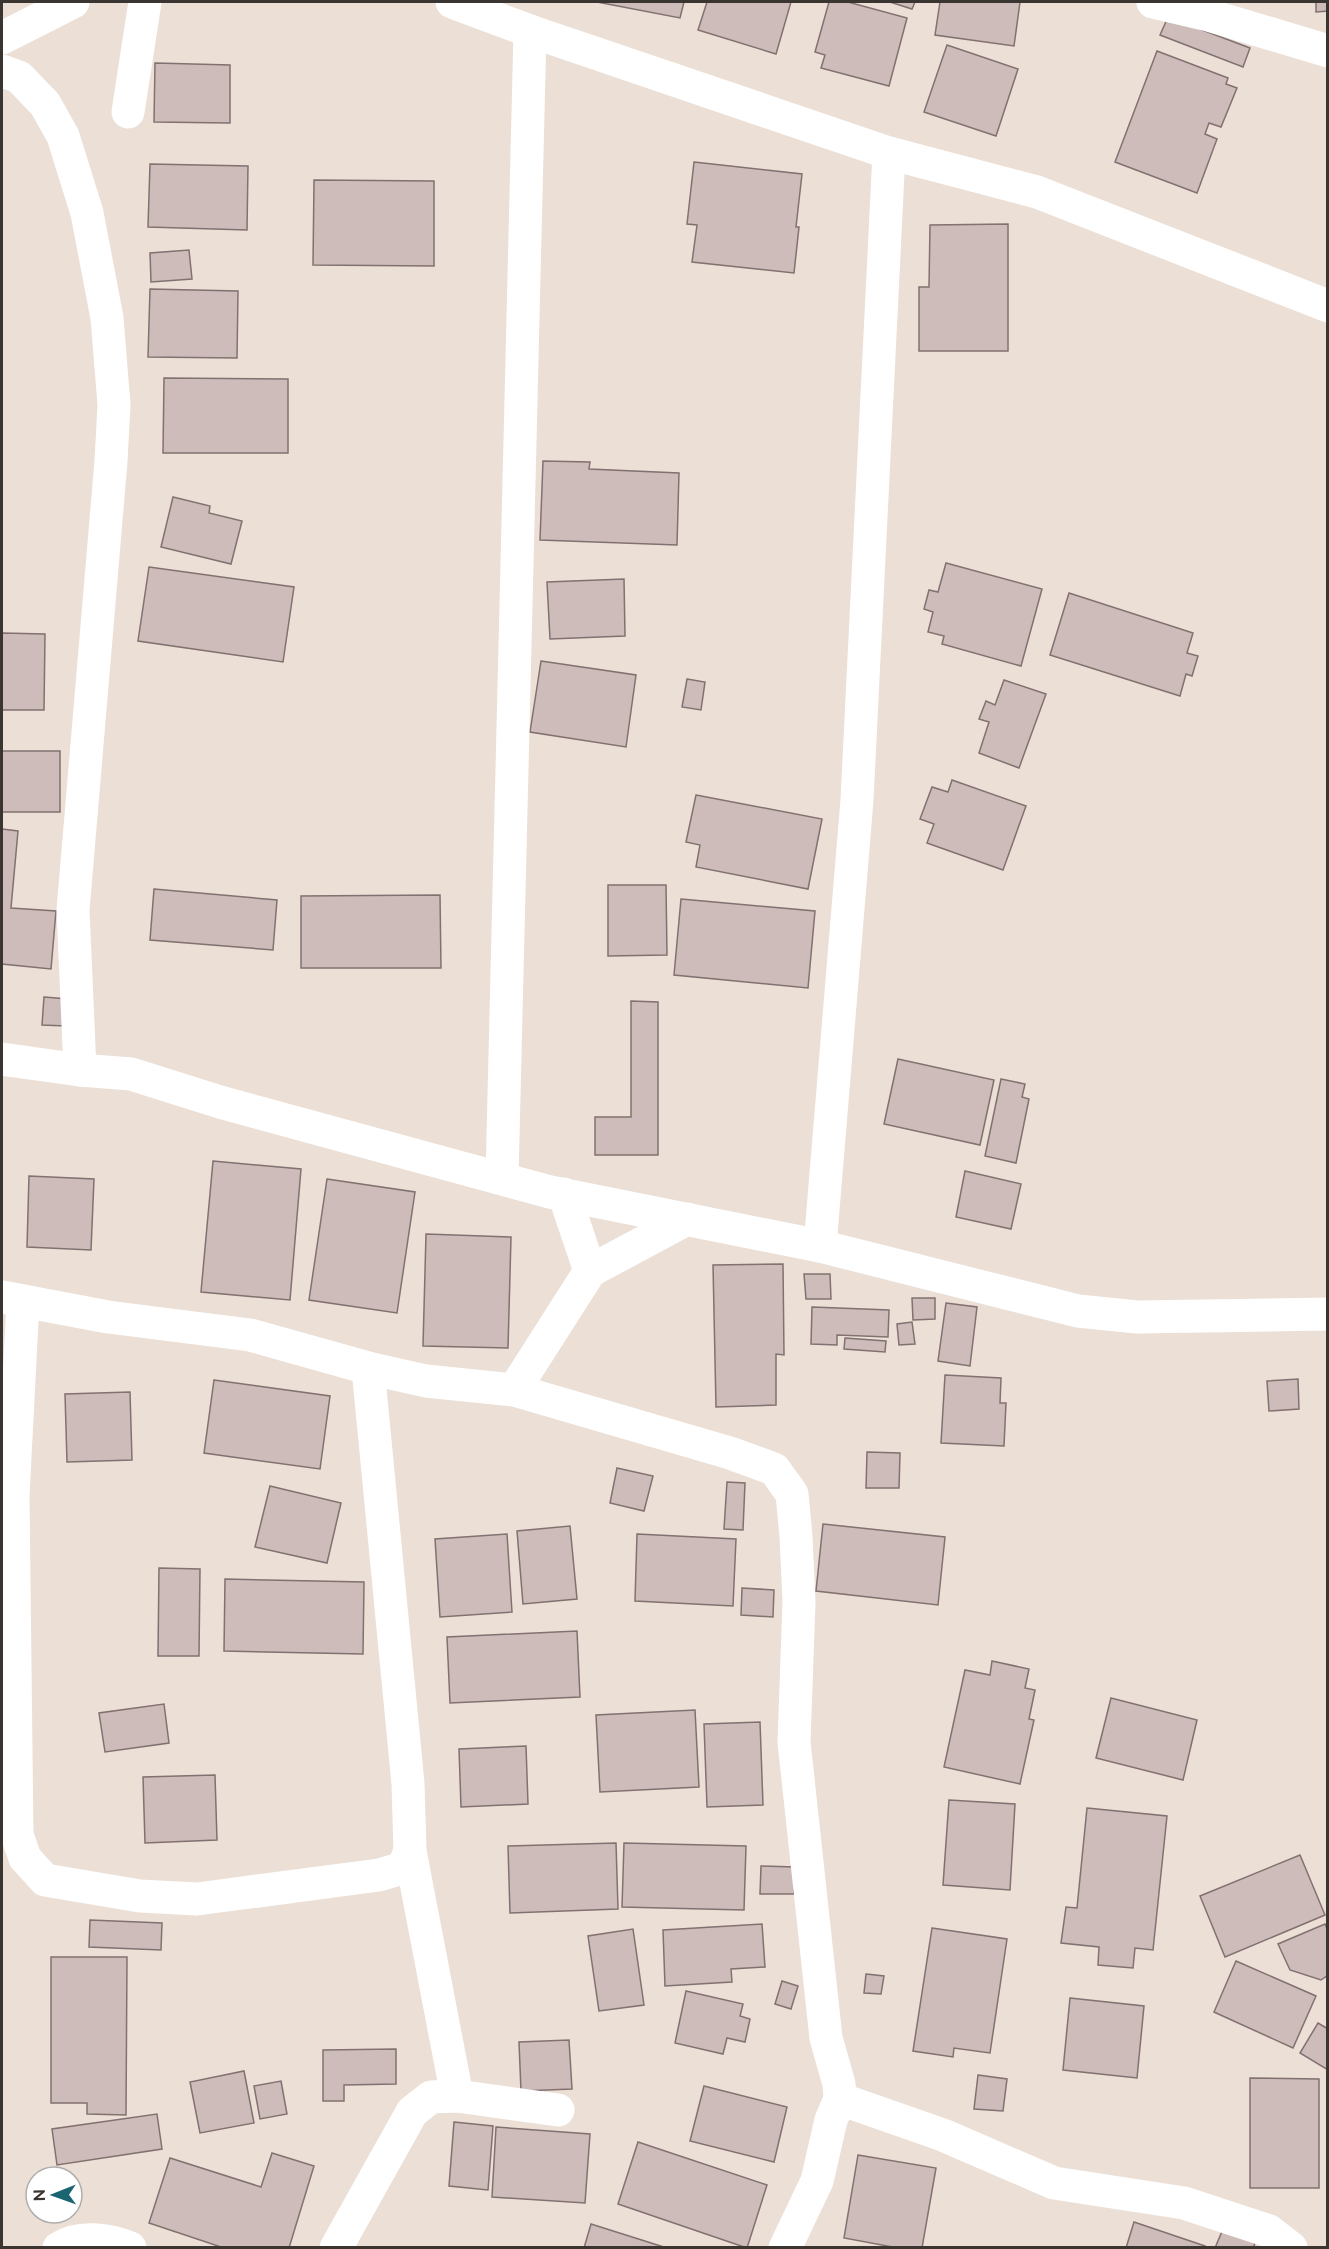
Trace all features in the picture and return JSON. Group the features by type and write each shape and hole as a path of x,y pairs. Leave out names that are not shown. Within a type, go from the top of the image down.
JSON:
{"street":[{"path":"2,38 73,2"},
{"path":"128,112 145,2"},
{"path":"452,2 530,31 889,153 1037,192 1328,306"},
{"path":"1153,2 1208,15 1328,51"},
{"path":"502,1178 530,31"},
{"path":"2,71 19,77 45,104 63,136 87,213 108,329 114,405 111,461 73,910 81,1070"},
{"path":"820,1246 857,800 889,153"},
{"path":"2,1059 81,1070 131,1074 220,1102 564,1194 820,1246 1078,1311 1137,1317 1328,1314"},
{"path":"564,1194 590,1271"},
{"path":"514,1390 590,1271 687,1219"},
{"path":"410,1851 403,1868 379,1875 197,1899 140,1896 45,1880 25,1858 17,1835 12,1299 108,1317 250,1335 368,1368 426,1381 514,1390 774,1468 792,1494 800,1602 794,1742 826,2038 839,2084 840,2099 831,2120 817,2181 785,2247"},
{"path":"368,1368 408,1785 410,1851 457,2096"},
{"path":"336,2247 412,2112 430,2097 457,2096 558,2110"},
{"path":"840,2099 943,2134 1054,2183 1184,2204 1269,2231 1291,2247"},
{"path":"59,2247 90,2239 121,2243 130,2247"}],"building":[{"path":"597,2 684,2 680,18"},
{"path":"707,2 791,2 776,54 698,30"},
{"path":"829,2 848,2 907,18 889,86 821,68 825,55 815,52"},
{"path":"890,2 915,2 912,9"},
{"path":"940,2 1020,2 1014,46 935,35"},
{"path":"1316,2 1328,2 1328,11 1316,12"},
{"path":"1168,17 1250,48 1243,67 1160,35"},
{"path":"947,45 1018,69 996,136 924,112"},
{"path":"1157,51 1228,78 1226,84 1237,88 1221,127 1209,123 1205,134 1217,139 1197,193 1115,162"},
{"path":"155,63 230,65 230,123 154,122"},
{"path":"694,162 802,174 794,273 692,262 697,225 687,224"},
{"path":"150,164 248,166 247,230 148,227"},
{"path":"314,180 434,181 434,266 313,265"},
{"path":"1008,224 1008,351 919,351 919,287 929,287 930,225"},
{"path":"189,250 192,279 151,282 150,253"},
{"path":"150,289 238,291 237,358 148,357"},
{"path":"164,378 288,379 288,453 163,453"},
{"path":"543,461 590,462 589,469 679,473 677,545 540,540"},
{"path":"173,497 210,506 209,513 242,521 231,564 161,547"},
{"path":"946,563 1042,589 1021,666 942,644 944,636 928,632 933,612 924,609 929,590 938,592"},
{"path":"149,567 294,587 283,662 138,641"},
{"path":"624,579 625,636 550,639 547,582"},
{"path":"1069,593 1193,633 1187,653 1198,656 1192,676 1186,674 1180,696 1050,655"},
{"path":"2,633 45,634 44,710 2,710"},
{"path":"541,661 636,675 626,747 530,732"},
{"path":"687,679 705,682 701,710 682,707"},
{"path":"1004,680 1046,694 1019,768 979,753 989,722 979,719 986,701 995,705"},
{"path":"2,751 60,751 60,812 2,812"},
{"path":"952,780 1026,806 1003,870 927,843 934,824 920,819 932,787 948,792"},
{"path":"696,795 822,819 808,889 696,867 700,845 686,842"},
{"path":"2,829 18,831 11,908 56,911 51,969 2,964"},
{"path":"608,885 666,885 667,955 608,956"},
{"path":"154,889 277,900 273,950 150,940"},
{"path":"440,895 441,968 301,968 301,896"},
{"path":"681,899 815,911 808,988 674,975"},
{"path":"44,997 68,999 66,1026 42,1025"},
{"path":"631,1001 658,1002 658,1155 595,1155 595,1117 631,1117"},
{"path":"898,1059 994,1080 980,1145 884,1124"},
{"path":"1001,1079 1025,1084 1022,1097 1029,1099 1016,1163 985,1156"},
{"path":"213,1161 301,1169 290,1300 201,1292"},
{"path":"965,1171 1021,1184 1011,1229 956,1217"},
{"path":"29,1176 94,1179 91,1250 27,1247"},
{"path":"327,1179 415,1192 397,1313 309,1300"},
{"path":"426,1234 511,1237 508,1348 423,1346"},
{"path":"783,1264 784,1355 776,1354 776,1405 716,1407 713,1265"},
{"path":"804,1274 830,1274 831,1299 806,1299"},
{"path":"912,1298 935,1298 935,1319 913,1320"},
{"path":"946,1303 977,1307 970,1366 938,1361"},
{"path":"812,1307 889,1310 888,1337 837,1335 837,1345 811,1344"},
{"path":"912,1322 915,1344 899,1345 897,1324"},
{"path":"845,1338 886,1341 885,1352 844,1349"},
{"path":"945,1375 1001,1378 1000,1403 1006,1403 1004,1446 941,1443"},
{"path":"1298,1379 1299,1409 1269,1411 1267,1381"},
{"path":"214,1380 330,1396 320,1469 204,1453"},
{"path":"130,1392 132,1460 67,1462 65,1394"},
{"path":"867,1452 900,1453 899,1488 866,1488"},
{"path":"617,1468 653,1476 644,1511 610,1503"},
{"path":"727,1482 745,1483 743,1530 724,1529"},
{"path":"270,1486 341,1503 327,1563 255,1547"},
{"path":"823,1524 945,1537 938,1605 816,1591"},
{"path":"570,1526 577,1599 523,1604 517,1531"},
{"path":"507,1534 512,1612 440,1617 435,1539"},
{"path":"637,1534 736,1539 733,1606 635,1601"},
{"path":"159,1568 200,1569 199,1656 158,1656"},
{"path":"225,1579 364,1582 363,1654 224,1651"},
{"path":"742,1588 774,1590 773,1617 741,1615"},
{"path":"577,1631 580,1697 450,1703 447,1637"},
{"path":"992,1661 1029,1669 1025,1688 1035,1690 1029,1719 1034,1720 1020,1784 944,1767 965,1670 990,1675"},
{"path":"1111,1698 1197,1720 1183,1780 1096,1758"},
{"path":"164,1704 169,1743 105,1752 99,1713"},
{"path":"695,1710 699,1787 600,1792 596,1715"},
{"path":"760,1722 763,1805 707,1807 704,1724"},
{"path":"526,1746 528,1804 461,1807 459,1749"},
{"path":"215,1775 217,1840 145,1843 143,1777"},
{"path":"949,1800 1015,1804 1010,1890 943,1885"},
{"path":"1087,1808 1167,1816 1153,1950 1135,1948 1133,1968 1098,1965 1099,1947 1061,1943 1066,1907 1077,1908"},
{"path":"616,1843 618,1909 510,1913 508,1846"},
{"path":"624,1843 746,1846 744,1910 622,1907"},
{"path":"1300,1855 1325,1915 1225,1957 1200,1896"},
{"path":"761,1866 795,1867 794,1894 760,1894"},
{"path":"90,1920 162,1923 161,1950 89,1947"},
{"path":"762,1924 765,1967 731,1969 732,1982 665,1986 663,1930"},
{"path":"1325,1924 1328,1931 1328,1975 1321,1980 1290,1970 1278,1944"},
{"path":"932,1928 1007,1939 990,2053 954,2048 953,2057 913,2051"},
{"path":"633,1929 644,2005 599,2011 588,1936"},
{"path":"51,1957 127,1957 126,2115 87,2114 87,2103 51,2103"},
{"path":"1236,1961 1316,1996 1293,2048 1214,2012"},
{"path":"866,1974 884,1976 881,1994 864,1993"},
{"path":"782,1981 798,1986 791,2009 775,2004"},
{"path":"686,1991 743,2004 740,2016 750,2019 745,2042 727,2038 723,2054 675,2043"},
{"path":"1070,1998 1144,2006 1137,2078 1063,2070"},
{"path":"1318,2023 1328,2029 1328,2070 1300,2053"},
{"path":"569,2040 572,2089 521,2091 519,2042"},
{"path":"396,2049 396,2084 344,2085 344,2101 323,2101 323,2050"},
{"path":"244,2071 254,2123 200,2133 190,2082"},
{"path":"978,2075 1007,2079 1003,2111 974,2109"},
{"path":"1250,2078 1319,2079 1319,2188 1250,2188"},
{"path":"281,2081 287,2114 260,2119 254,2086"},
{"path":"704,2086 787,2107 774,2162 690,2141"},
{"path":"157,2114 162,2149 57,2165 52,2129"},
{"path":"454,2122 493,2126 488,2190 449,2186"},
{"path":"496,2127 590,2134 585,2203 492,2197"},
{"path":"638,2142 767,2185 747,2248 618,2204"},
{"path":"272,2153 314,2166 289,2248 224,2248 149,2223 170,2158 261,2187"},
{"path":"858,2155 936,2168 922,2248 898,2248 844,2238"},
{"path":"1134,2222 1205,2246 1204,2248 1126,2248"},
{"path":"591,2224 667,2248 584,2248"},
{"path":"1223,2229 1256,2241 1253,2248 1215,2248"}]}
